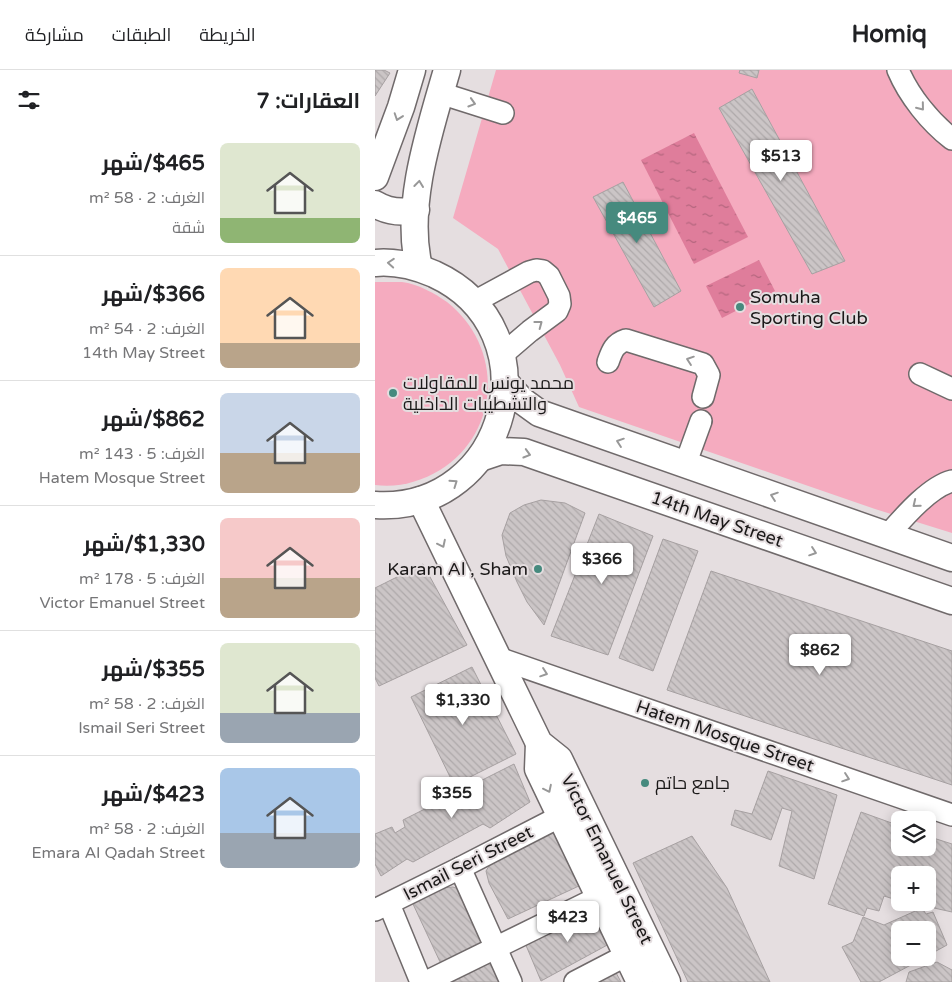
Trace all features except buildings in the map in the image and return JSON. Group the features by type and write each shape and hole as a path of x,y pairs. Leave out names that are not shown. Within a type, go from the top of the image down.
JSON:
{"main road":[{"path":"375,176 412,70"},
{"path":"419,267 415,252 414,236 422,157 444,82"},
{"path":"375,204 389,211 416,210"},
{"path":"375,263 403,264 419,267 448,281 474,302 492,329 502,355 505,382 501,415 492,439 480,458 457,481 444,490 421,500 403,504 375,506"},
{"path":"505,382 521,400 539,413 952,558"},
{"name":"14th May Street","path":"480,458 501,451 524,452 952,601"},
{"name":"Victor Emanuel Street","path":"421,500 539,743 559,759 667,982"},
{"name":"Victor Emanuel Street","path":"539,743 538,769 640,982"}],"street":[{"path":"898,70 919,106 949,133"},
{"path":"444,82 503,113"},
{"path":"474,302 529,272 543,271 549,276 559,296 560,304 557,311 502,355"},
{"path":"608,362 614,347 619,342 627,340 703,364 709,375 703,397"},
{"path":"920,374 952,389"},
{"path":"685,465 701,421"},
{"path":"887,536 909,510 929,494 952,481"},
{"name":"Hatem Mosque Street","path":"497,658 952,815"},
{"name":"Ismail Seri Street","path":"382,907 561,816"},
{"path":"460,868 511,982"},
{"path":"426,982 599,897"},
{"path":"382,907 421,982"},
{"path":"575,982 627,955"}],"shaded area":[{"name":"Somuha Sporting Club","path":"496,70 952,70 952,533 875,509 579,407 560,365 498,249 453,218"},
{"path":"375,282 402,282 414,285 431,292 447,302 465,320 478,341 486,364 488,388 484,411 475,433 460,453 440,470 432,474 417,481 392,486 375,485"}],"water":[{"path":"694,133 748,237 694,264 641,160"},
{"path":"759,260 775,291 722,318 706,286"}],"place":[{"name":"Somuha Sporting Club","path":"740,307"},
{"name":"محمد يونس للمقاولات والتشطيبات الداخلية","path":"393,393"},
{"name":"Karam Al , Sham","path":"538,569"},
{"name":"جامع حاتم","path":"645,783"}]}
